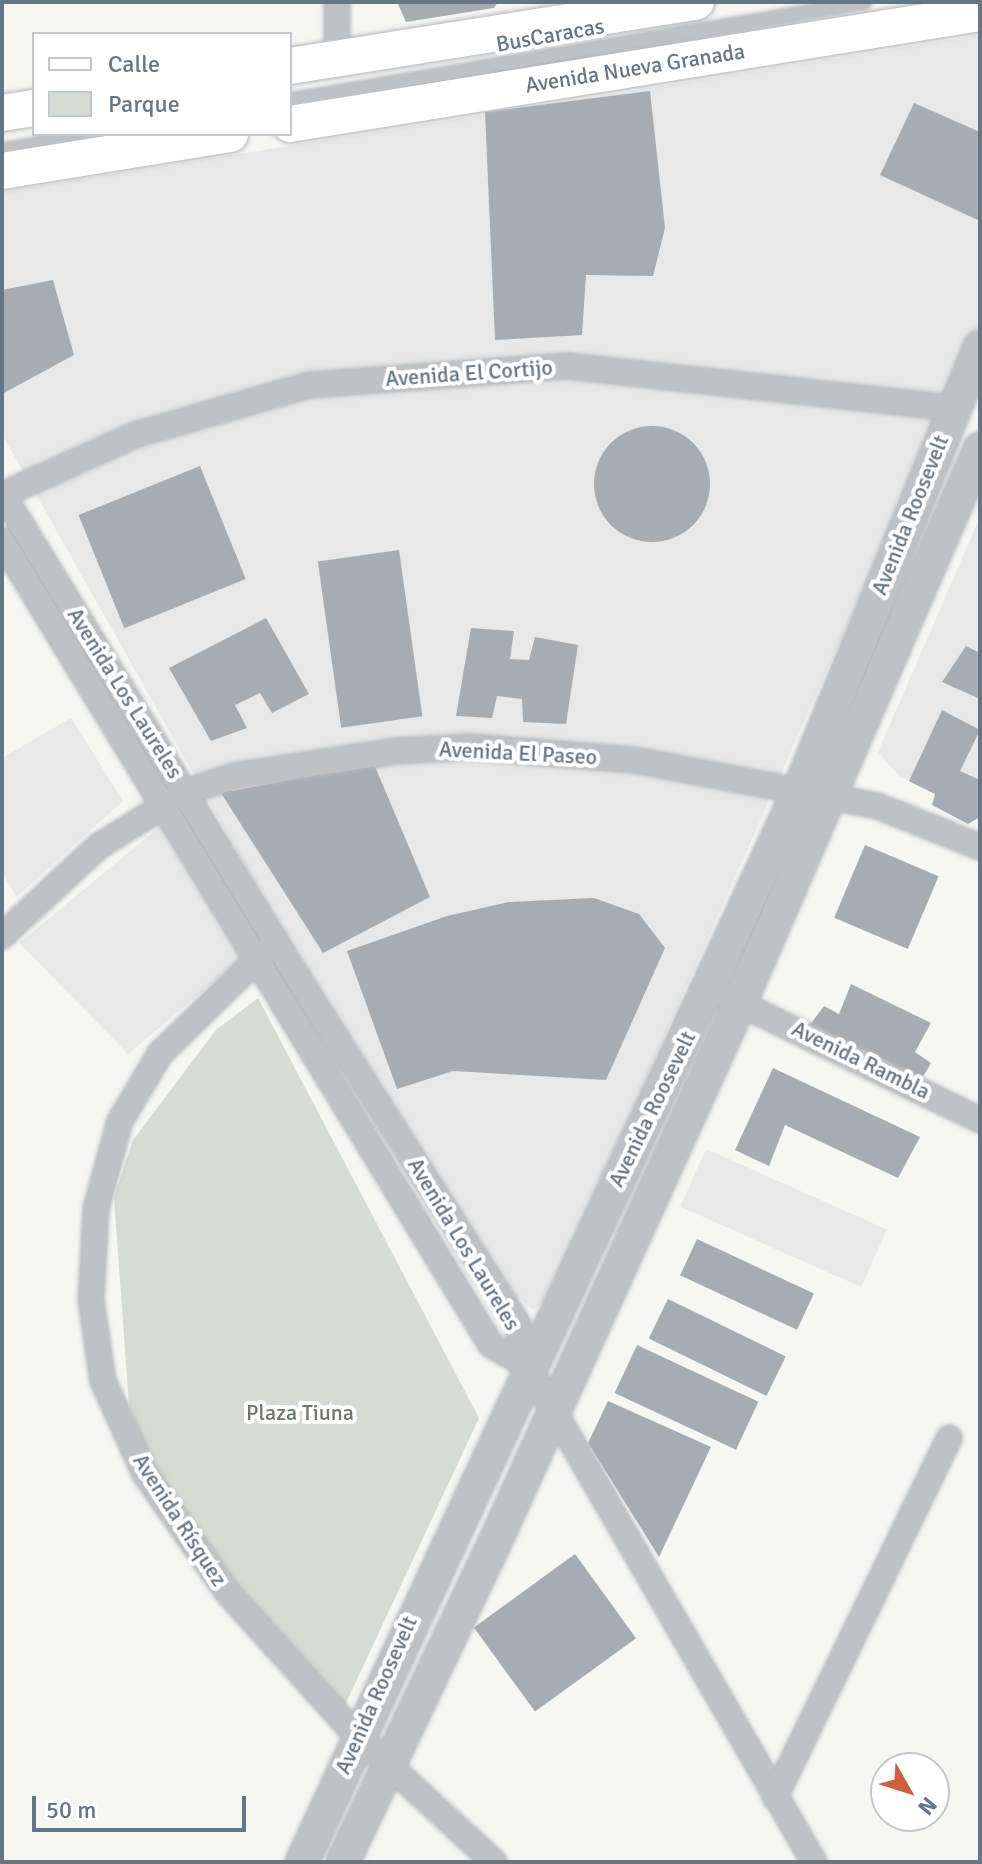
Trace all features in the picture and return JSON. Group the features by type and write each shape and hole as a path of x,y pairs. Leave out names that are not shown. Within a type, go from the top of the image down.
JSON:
{"main road":[{"path":"292,66 570,12 696,2"},
{"name":"Avenida Nueva Granada","path":"292,124 980,13"},
{"path":"2,113 32,108"},
{"path":"2,171 218,136"}],"street":[{"path":"337,2 337,59"},
{"name":"Avenida Roosevelt","path":"302,1862 528,1366 710,989 798,793 980,347"},
{"name":"Avenida El Cortijo","path":"2,494 135,435 309,385 567,366 954,408"},
{"path":"954,408 980,372"},
{"name":"Avenida Roosevelt","path":"343,1862 740,1003 833,795 980,449"},
{"name":"Avenida Los Laureles","path":"2,494 186,792 268,949 491,1345 528,1366"},
{"name":"Avenida Los Laureles","path":"2,541 164,804 268,949 517,1323 528,1366"},
{"name":"Avenida El Paseo","path":"2,936 65,874 164,804 186,792 234,776 322,758 470,747 634,760 798,793 833,795 923,821 980,847"},
{"name":"Avenida Rísquez","path":"268,949 160,1054 120,1121 96,1208 91,1300 103,1381 145,1474 228,1593 357,1736 389,1766"},
{"name":"Avenida Rambla","path":"710,989 980,1120"},
{"path":"528,1366 555,1407 814,1862"},
{"path":"775,1797 949,1438"},
{"path":"389,1766 494,1862"}],"lane":[{"name":"BusCaracas","path":"292,100 865,2"},
{"path":"2,150 82,136"}],"shaded area":[{"path":"980,35 980,326 547,1300 533,1310 510,1291 308,977 2,434 2,192"},
{"path":"980,517 980,817 899,776 878,752"},
{"path":"71,718 123,801 17,897 2,873 2,758"},
{"path":"161,826 242,958 128,1054 19,943"},
{"path":"706,1149 887,1230 861,1287 680,1207"}],"green space":[{"name":"Plaza Tiuna","path":"258,998 479,1418 345,1705 254,1613 154,1469 129,1405 114,1197 133,1140 216,1030"}],"building":[{"path":"397,2 498,2 494,8 406,22"},
{"path":"650,91 665,228 653,276 586,275 582,335 495,340 485,112"},
{"path":"914,103 980,132 980,221 880,175"},
{"path":"53,280 74,355 2,394 2,290"},
{"path":"652,426 674,431 693,443 705,462 710,484 705,506 693,525 674,537 652,542 630,537 611,525 599,506 594,484 599,462 611,443 630,431"},
{"path":"200,466 246,579 124,628 79,515"},
{"path":"399,550 422,716 341,728 318,561"},
{"path":"266,618 309,694 272,713 260,693 235,705 247,728 211,741 169,668"},
{"path":"471,628 514,631 510,659 529,660 535,637 578,645 566,724 523,722 522,699 497,696 492,718 456,716"},
{"path":"966,646 980,653 980,699 942,682"},
{"path":"942,710 980,730 960,771 980,780 980,817 968,824 932,805 935,794 909,781"},
{"path":"374,764 430,897 323,953 221,793"},
{"path":"865,845 939,876 908,949 834,918"},
{"path":"594,898 639,914 665,948 606,1080 453,1071 397,1089 347,951 447,916 509,902"},
{"path":"851,984 931,1023 915,1052 931,1063 917,1087 809,1026 824,1006 839,1014"},
{"path":"773,1068 920,1137 898,1178 785,1125 769,1166 735,1150"},
{"path":"697,1239 814,1294 797,1330 680,1275"},
{"path":"668,1299 786,1356 766,1396 649,1339"},
{"path":"637,1345 758,1402 736,1450 615,1393"},
{"path":"608,1401 711,1447 659,1557 588,1443"},
{"path":"575,1554 636,1638 535,1712 474,1627"}]}
